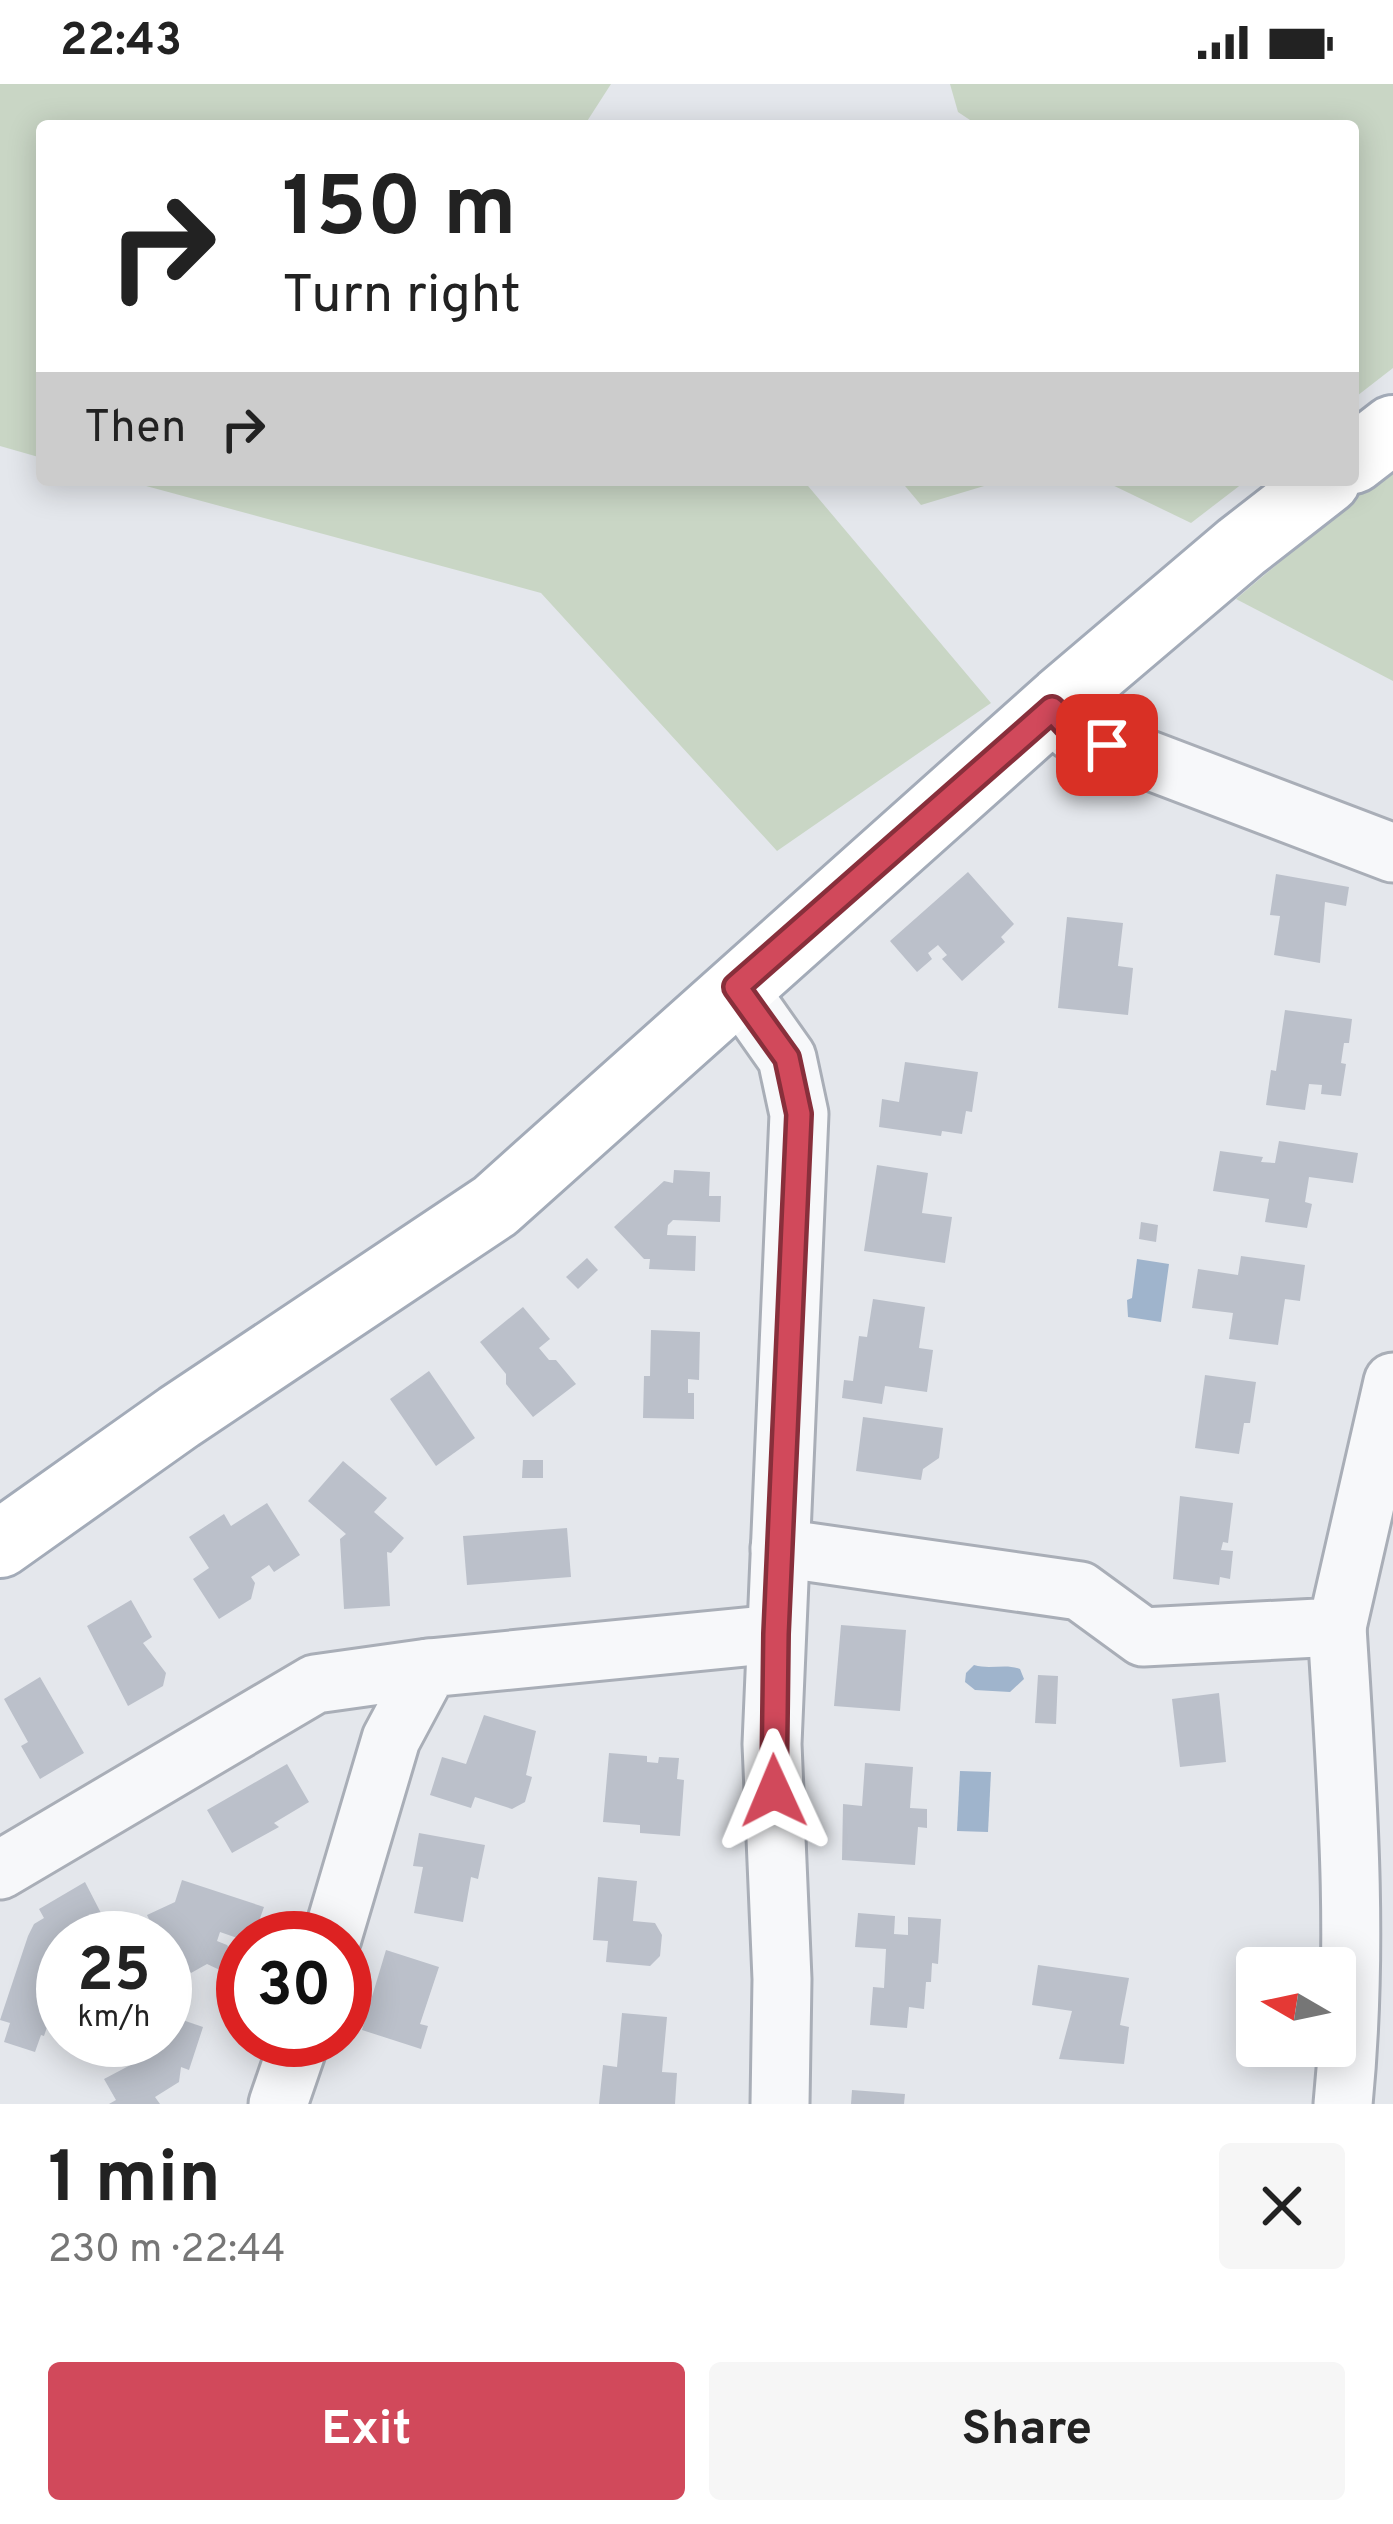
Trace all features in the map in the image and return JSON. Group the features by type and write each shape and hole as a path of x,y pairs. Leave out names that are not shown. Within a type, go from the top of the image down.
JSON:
{"main road":[{"path":"1359,455 1393,429"},
{"path":"0,1544 179,1417 495,1206 1052,709 1320,486"}],"street":[{"path":"1052,709 1072,731 1393,853"},
{"path":"736,987 787,1058 799,1114 772,1744 782,1979 780,2104"},
{"path":"1343,2104 1371,1826 1337,1627 1393,1382"},
{"path":"780,1548 1080,1591 1143,1637 1337,1627"},
{"path":"0,1870 315,1684 776,1634"},
{"path":"340,1911 391,1739 429,1669"},
{"path":"278,2104 291,2067"}],"green space":[{"path":"0,84 611,84 588,120 36,120 36,456 0,446"},
{"path":"950,84 1393,84 1393,368 1359,394 1359,120 970,120 958,112"},
{"path":"1393,466 1393,681 1236,599"},
{"path":"146,486 808,486 991,703 777,851 541,593"},
{"path":"905,486 984,486 921,505"},
{"path":"1114,486 1239,486 1191,523"}],"water":[{"path":"1137,1259 1169,1264 1161,1322 1128,1317"},
{"path":"974,1665 1014,1667 1024,1679 1010,1692 975,1690 965,1682"},
{"path":"960,1771 991,1772 988,1832 957,1831"}],"building":[{"path":"968,872 1014,924 1001,937 1005,942 962,981 942,959 947,955 938,945 928,953 932,959 917,972 890,941"},
{"path":"1276,874 1349,887 1346,906 1325,902 1320,963 1274,955 1280,916 1270,915"},
{"path":"1067,917 1123,923 1118,966 1133,968 1128,1015 1058,1008"},
{"path":"1285,1010 1352,1019 1341,1063 1346,1064 1341,1096 1321,1094 1322,1085 1309,1084 1305,1110 1266,1105"},
{"path":"905,1062 978,1072 972,1112 966,1111 962,1134 942,1131 941,1136 879,1127 882,1099 899,1102"},
{"path":"1279,1141 1358,1153 1353,1183 1309,1177 1305,1202 1312,1204 1307,1228 1265,1222 1269,1199 1213,1191 1220,1151 1275,1163"},
{"path":"877,1165 928,1173 922,1213 952,1217 945,1263 864,1251"},
{"path":"674,1170 710,1172 709,1196 721,1196 720,1222 673,1220 668,1225 667,1235 696,1236 695,1271 649,1269 650,1259 644,1259 614,1227 664,1181 673,1183"},
{"path":"1141,1222 1158,1225 1156,1242 1139,1239"},
{"path":"1241,1256 1305,1265 1300,1301 1285,1299 1278,1345 1229,1339 1233,1313 1192,1308 1198,1269 1238,1275"},
{"path":"587,1258 598,1270 578,1289 566,1277"},
{"path":"873,1299 925,1307 919,1348 933,1350 927,1392 885,1386 882,1404 842,1398 844,1380 853,1381 859,1336 867,1337"},
{"path":"523,1307 550,1339 539,1348 576,1384 533,1417 480,1342"},
{"path":"651,1330 700,1332 699,1380 688,1379 688,1393 694,1393 694,1419 643,1418"},
{"path":"429,1371 475,1438 436,1466 390,1399"},
{"path":"1205,1375 1256,1382 1239,1454 1195,1448"},
{"path":"863,1417 943,1428 939,1458 923,1469 921,1480 856,1471"},
{"path":"523,1460 543,1460 543,1478 522,1478"},
{"path":"343,1461 387,1498 374,1512 404,1538 387,1552 390,1606 344,1609 340,1539 346,1534 308,1501"},
{"path":"1180,1496 1233,1503 1228,1543 1223,1542 1221,1550 1233,1551 1230,1579 1220,1577 1219,1585 1173,1579"},
{"path":"267,1503 300,1555 274,1572 269,1565 251,1577 255,1583 251,1599 219,1619 193,1579 209,1568 189,1537 224,1514 231,1526"},
{"path":"567,1528 571,1577 467,1585 463,1536"},
{"path":"131,1600 152,1637 143,1643 166,1673 163,1686 128,1706 87,1626"},
{"path":"841,1625 906,1630 900,1711 834,1706"},
{"path":"1038,1675 1058,1676 1056,1724 1035,1723"},
{"path":"40,1677 84,1753 40,1779 21,1746 28,1742 4,1699"},
{"path":"1219,1693 1226,1762 1180,1767 1172,1699"},
{"path":"484,1715 536,1731 525,1802 512,1809 475,1797 471,1808 430,1795 442,1757 466,1764"},
{"path":"609,1753 647,1756 647,1762 658,1763 659,1757 679,1758 677,1779 684,1780 680,1836 640,1833 640,1825 603,1822"},
{"path":"865,1763 913,1767 910,1808 927,1809 927,1828 918,1827 915,1865 842,1860 843,1804 862,1806"},
{"path":"287,1764 309,1802 274,1823 279,1827 232,1853 207,1810"},
{"path":"419,1833 485,1845 478,1879 471,1877 463,1922 414,1913 423,1867 413,1866"},
{"path":"598,1877 637,1881 633,1921 655,1923 662,1935 660,1956 650,1966 606,1962 608,1941 593,1940"},
{"path":"182,1880 264,1907 263,1911 216,1911 216,1968 207,1964 192,1972 192,1911 156,1911 175,1902"},
{"path":"85,1882 100,1911 40,1911"},
{"path":"858,1913 895,1916 894,1934 908,1935 908,1917 941,1919 938,1964 932,1963 931,1982 926,1982 924,2009 909,2007 907,2028 870,2025 873,1987 884,1988 886,1949 855,1947"},
{"path":"34,1924 35,2052 4,2042 10,2023 0,2020"},
{"path":"386,1950 439,1967 420,2024 428,2026 421,2049 372,2033 372,1997"},
{"path":"1038,1965 1129,1978 1120,2025 1129,2027 1124,2064 1059,2059 1072,2011 1032,2005"},
{"path":"622,2013 667,2017 662,2072 677,2073 675,2104 599,2104 603,2065 617,2067"},
{"path":"192,2023 203,2027 192,2061"},
{"path":"127,2067 181,2067 179,2082 155,2097 160,2104 109,2104 116,2100 104,2079"},
{"path":"852,2090 905,2094 904,2104 851,2104"}],"route":[{"path":"774,1791 776,1634 799,1114 787,1058 736,987 1052,709 1072,731 1107,745"}]}
